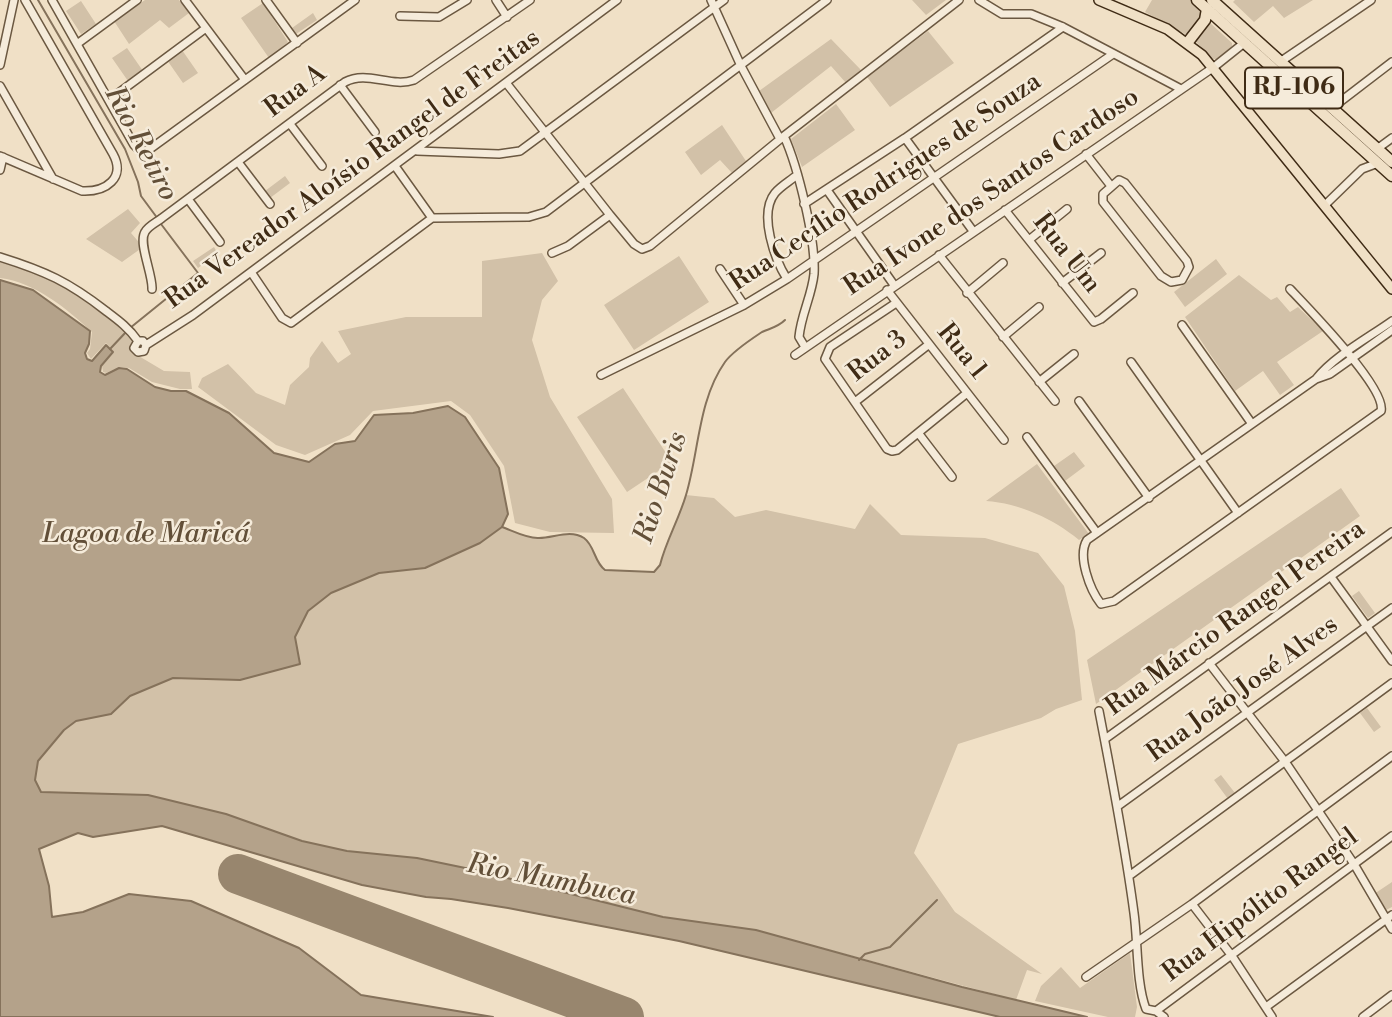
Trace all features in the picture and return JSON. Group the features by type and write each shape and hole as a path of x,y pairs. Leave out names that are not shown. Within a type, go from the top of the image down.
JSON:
{"highway":[{"name":"RJ-106","path":"1197,0 1215,4 1392,162"},
{"path":"1188,42 1215,4"},
{"name":"RJ-106","path":"1215,4 1244,43 1392,176"}],"main road":[{"path":"1099,0 1167,29 1188,42 1214,67 1392,289"}],"street":[{"path":"0,65 14,0"},
{"path":"0,170 1,157 82,191 92,191 113,180 119,170 117,161 25,0"},
{"path":"52,0 134,145 141,152 150,149 297,43 345,3 355,0"},
{"path":"77,44 137,0"},
{"path":"185,0 245,80"},
{"path":"266,0 297,43"},
{"path":"400,16 439,17 467,0"},
{"path":"496,0 507,17"},
{"name":"Rua A","path":"152,289 142,240 146,231 155,223 350,79 360,77 394,82 414,80 530,0"},
{"path":"601,0 606,9"},
{"name":"Rua Vereador Aloísio Rangel de Freitas","path":"0,257 68,282 146,345 174,328 396,166 617,0"},
{"path":"416,150 499,154 520,151 547,133 712,4 724,0"},
{"path":"251,272 282,318 291,323 432,218 538,215 555,206 827,0"},
{"path":"506,84 610,215 642,249 650,246 958,0"},
{"path":"979,0 1002,14 1031,14 1063,27 1181,89"},
{"path":"1280,62 1371,0"},
{"path":"712,4 741,66 782,138 797,175 814,262 812,286 799,337 805,347"},
{"path":"0,8 11,10"},
{"path":"804,204 905,138 1063,27"},
{"path":"109,100 206,28"},
{"name":"Rua Ivone dos Santos Cardoso","path":"795,355 1214,67 1244,43"},
{"name":"Rua Cecílio Rodrigues de Souza","path":"601,375 744,305 787,279 1114,54"},
{"path":"1332,108 1392,62"},
{"path":"340,85 375,132"},
{"path":"0,86 54,180"},
{"path":"290,124 322,166"},
{"path":"905,138 973,231"},
{"path":"1377,149 1392,138"},
{"path":"1362,169 1366,152"},
{"path":"1086,154 1111,186"},
{"path":"238,162 270,204"},
{"path":"1325,205 1362,169 1378,163"},
{"path":"396,166 432,218"},
{"path":"787,279 773,252 769,219 774,194 797,175"},
{"path":"1119,180 1122,181 1189,267 1182,280 1171,282 1161,276 1101,197 1111,186 1119,180"},
{"path":"827,190 894,285"},
{"path":"188,199 220,242"},
{"path":"1029,240 1068,209"},
{"name":"Rua Um","path":"1004,210 1084,312 1095,322 1133,293"},
{"path":"552,253 568,246 610,215"},
{"path":"1062,283 1101,253"},
{"path":"939,255 1055,401"},
{"path":"967,293 1003,263"},
{"path":"720,269 744,305"},
{"path":"1290,289 1350,355 1381,400 1381,411 1108,604 1101,604 1085,565 1083,546 1097,533 1316,379 1327,367 1350,355 1392,330"},
{"name":"Rua 1","path":"887,290 1004,440"},
{"path":"896,303 830,347 825,359 889,450 897,450 919,434 967,393"},
{"path":"1003,337 1039,307"},
{"path":"1350,355 1392,321"},
{"path":"1182,325 1252,424"},
{"name":"Rua 3","path":"855,402 928,345"},
{"path":"1039,382 1074,354"},
{"path":"1131,362 1238,513"},
{"path":"1079,401 1149,498"},
{"path":"919,434 953,477"},
{"path":"1027,438 1097,533"},
{"name":"Rua Márcio Rangel Pereira","path":"1105,739 1392,532"},
{"path":"1331,577 1392,662"},
{"name":"Rua João José Alves","path":"1118,806 1392,608"},
{"path":"1209,663 1286,763 1389,917 1392,929"},
{"path":"1129,876 1392,683"},
{"path":"1099,711 1129,876 1142,997 1146,1009 1156,1011 1164,1017"},
{"path":"1086,977 1192,904 1392,756"},
{"name":"Rua Hipólito Rangel","path":"1156,1011 1392,835"},
{"path":"1192,904 1232,956 1272,1017"},
{"path":"1266,1007 1389,917"},
{"path":"1363,1017 1392,995"}],"shaded area":[{"path":"145,0 179,0 189,13 169,28 160,20 129,44 114,21"},
{"path":"912,0 946,0 926,15"},
{"path":"1152,0 1191,0 1203,10 1203,18 1191,33 1185,34 1145,12"},
{"path":"1313,0 1284,18 1273,6 1254,22 1233,2"},
{"path":"81,1 96,24 81,34 66,11"},
{"path":"263,3 288,42 269,58 241,18"},
{"path":"313,13 317,20 296,34 292,28"},
{"path":"1209,22 1232,43 1218,59 1213,59 1196,42 1195,37"},
{"path":"928,31 954,63 890,107 867,77"},
{"path":"831,39 861,70 846,83 831,66 771,113 759,91"},
{"path":"127,48 143,71 128,81 112,58"},
{"path":"182,50 198,73 183,83 167,60"},
{"path":"836,104 855,130 802,167 791,139"},
{"path":"722,125 746,161 732,173 720,160 701,175 685,152"},
{"path":"285,176 290,183 270,198 265,191"},
{"path":"128,209 140,223 131,233 143,247 122,262 86,239"},
{"path":"214,247 218,254 198,268 193,261"},
{"path":"542,253 558,281 542,300 532,340 550,397 612,499 614,533 550,532 515,523 504,466 470,415 451,401 373,411 350,435 305,455 276,445 198,387 202,378 228,364 256,393 285,405 290,385 309,367 310,358 322,341 338,363 351,354 338,331 406,317 482,317 482,261"},
{"path":"679,256 709,302 634,350 604,305"},
{"path":"1216,259 1227,274 1185,307 1174,292"},
{"path":"0,261 27,268 67,284 132,336 132,352 164,371 190,372 192,389 152,382 129,368 120,367 103,372 102,366 114,352 106,343 91,359 87,353 92,332 38,291 0,278"},
{"path":"1239,275 1271,300 1277,297 1290,312 1298,307 1323,331 1277,362 1294,385 1280,395 1263,371 1235,391 1185,317"},
{"path":"623,388 672,462 627,492 577,417"},
{"path":"1074,452 1085,466 1065,481 1054,466"},
{"path":"1037,464 1089,534 1079,540 1036,513 986,501"},
{"path":"1341,488 1360,516 1096,704 1087,660"},
{"path":"686,495 714,498 735,517 766,510 855,529 870,504 901,535 985,538 1038,553 1064,586 1075,631 1082,700 1056,709 1041,718 958,744 914,853 955,912 1042,974 1027,970 1016,1000 756,930 663,917 417,858 347,851 302,841 226,814 148,795 41,792 35,780 38,761 64,730 76,721 111,714 130,696 173,678 240,680 299,664 295,637 308,611 331,593 379,573 425,568 480,543 502,527 535,538 579,535 588,541 605,570 654,572 660,565"},
{"path":"1359,591 1375,613 1368,618 1352,596"},
{"path":"1367,708 1381,727 1374,732 1360,713"},
{"path":"1221,775 1235,793 1228,799 1214,780"},
{"path":"1392,882 1392,907 1384,911 1374,894"},
{"path":"1130,953 1137,1007 1135,1017 1108,1017 1035,1001 1041,986 1061,967 1080,988"}],"water":[{"name":"Lagoa de Maricá","path":"0,280 33,290 90,331 85,353 87,359 92,361 106,345 113,352 101,366 100,372 105,375 119,368 127,369 155,387 186,391 229,413 274,453 309,462 335,444 355,441 374,415 413,413 448,406 465,417 499,468 508,514 502,527 480,543 425,568 379,573 331,593 308,611 295,637 300,664 240,680 173,678 130,696 111,714 76,721 64,730 38,761 35,780 41,792 148,795 226,814 302,841 347,851 417,858 663,917 756,930 962,987 1087,1017 1000,1017 679,941 508,908 362,885 162,826 93,837 78,833 39,849 49,886 52,917 83,912 129,894 191,901 299,948 361,995 493,1017 0,1017"}],"waterway":[{"name":"Rio Retiro","path":"38,0 125,149 141,196 158,219"},
{"name":"Rio Retiro","path":"130,328 198,273 161,224"},
{"name":"Rio Buris","path":"502,527 535,538 579,535 588,541 605,570 654,572 660,565 686,495 704,409 716,377 725,362 737,350 785,320"},
{"name":"Rio Retiro","path":"110,349 126,332"},
{"path":"859,960 865,954 890,947 937,900"}],"runway":[{"path":"238,874 624,1017"}],"water label":[{"name":"Rio Mumbuca","path":"551,881"}]}
